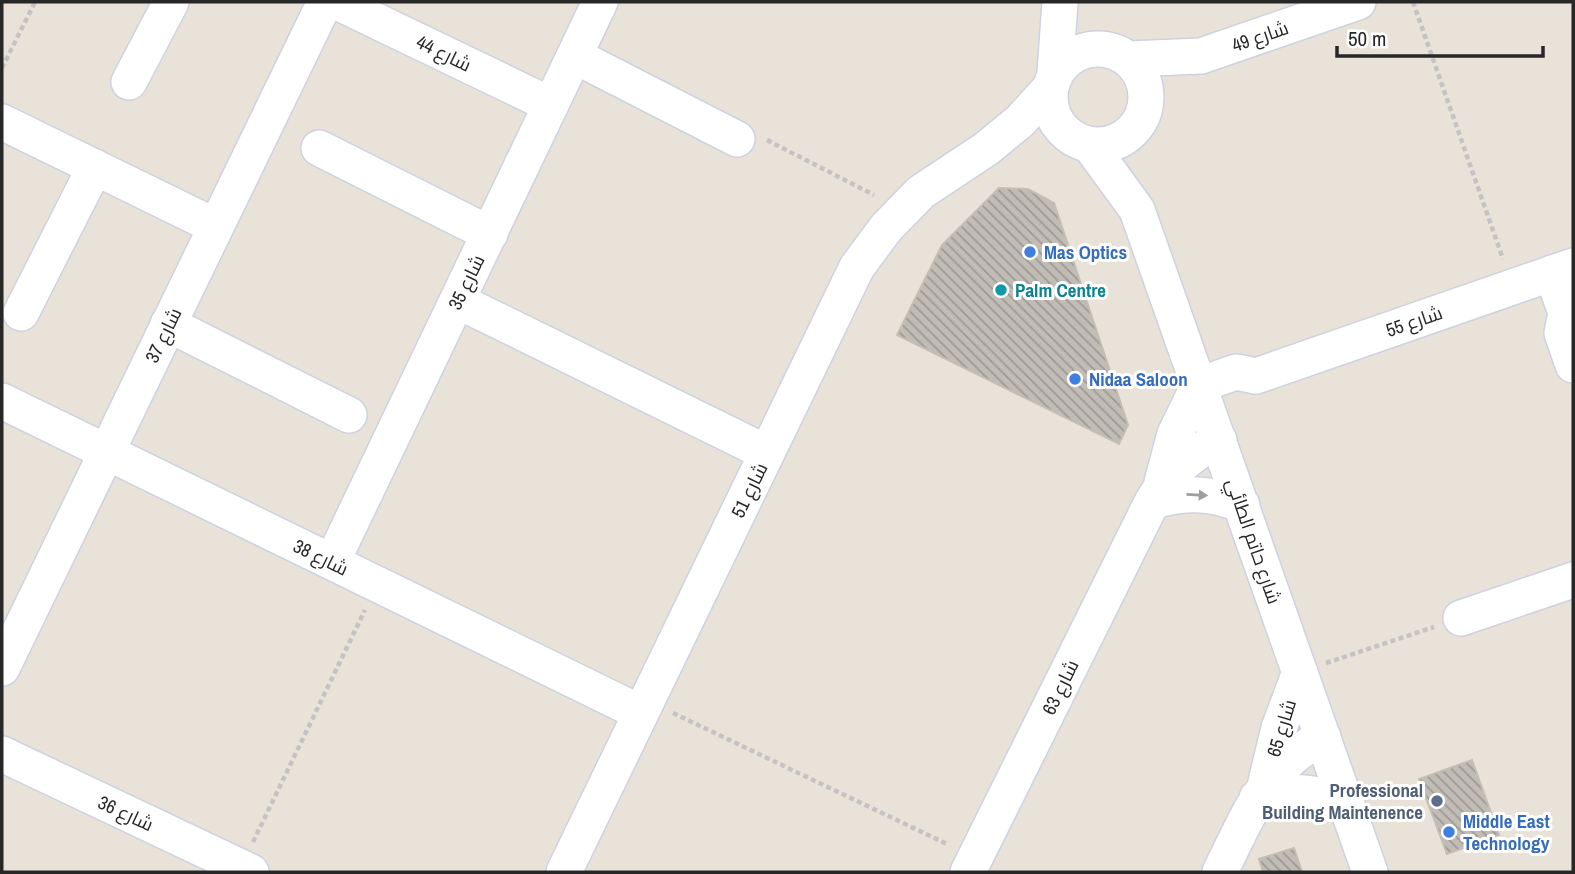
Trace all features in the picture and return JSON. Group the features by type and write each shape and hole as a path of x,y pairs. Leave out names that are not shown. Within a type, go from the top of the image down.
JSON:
{"street":[{"path":"129,82 171,2"},
{"name":"شارع 37","path":"2,668 325,2"},
{"name":"شارع 44","path":"337,2 381,11 551,105"},
{"name":"شارع 35","path":"332,562 600,2"},
{"path":"1060,2 1052,81 1054,117 1081,141 1116,142 1142,117 1145,82 1071,2"},
{"name":"شارع 49","path":"1118,54 1201,56 1358,2"},
{"path":"1052,81 1077,53 1091,48 1118,54"},
{"path":"575,56 737,139"},
{"name":"شارع 49","path":"1142,117 1201,56"},
{"name":"شارع 51","path":"564,872 857,267 902,210 942,176 986,149 1020,121 1052,81"},
{"name":"شارع حاتم الطائي","path":"1138,210 1135,167 1142,117"},
{"path":"2,122 215,226"},
{"name":"شارع 51","path":"986,149 1081,141"},
{"name":"شارع حاتم الطائي","path":"1081,141 1115,175 1138,210 1370,872"},
{"path":"319,148 490,234"},
{"path":"21,313 95,167"},
{"path":"1542,277 1547,323 1568,349"},
{"name":"شارع 55","path":"1203,396 1245,391 1256,376 1542,277"},
{"path":"458,301 766,453"},
{"path":"168,324 349,415"},
{"name":"شارع 63","path":"972,865 1156,495 1175,434 1203,396"},
{"name":"شارع 38","path":"2,401 378,584 644,707"},
{"name":"شارع 63","path":"1156,495 1186,459 1219,440"},
{"path":"1156,495 1188,494 1225,498 1242,505"},
{"path":"1461,618 1573,580"},
{"name":"شارع 65","path":"1220,872 1261,792 1279,727 1300,672"},
{"name":"شارع 65","path":"1261,792 1291,757 1323,737"},
{"name":"شارع 36","path":"2,754 246,870"},
{"path":"1261,792 1303,792 1330,797 1347,804"}],"path":[{"path":"2,68 35,2"},
{"path":"1413,2 1542,277"},
{"path":"737,139 743,128 902,210"},
{"path":"246,870 378,584"},
{"path":"1300,672 1461,618"},
{"path":"644,707 972,865"}],"building":[{"name":"Palm Centre","path":"999,188 1028,189 1054,203 1128,425 1119,444 897,335 942,245"},
{"path":"1472,760 1499,835 1447,854 1419,779"},
{"path":"1294,848 1302,872 1263,872 1259,859"}],"place":[{"name":"Mas Optics","path":"1030,252"},
{"name":"Palm Centre","path":"1001,290"},
{"name":"Nidaa Saloon","path":"1075,379"},
{"name":"Professional Building Maintenence","path":"1437,801"},
{"name":"Middle East Technology","path":"1449,832"}]}
